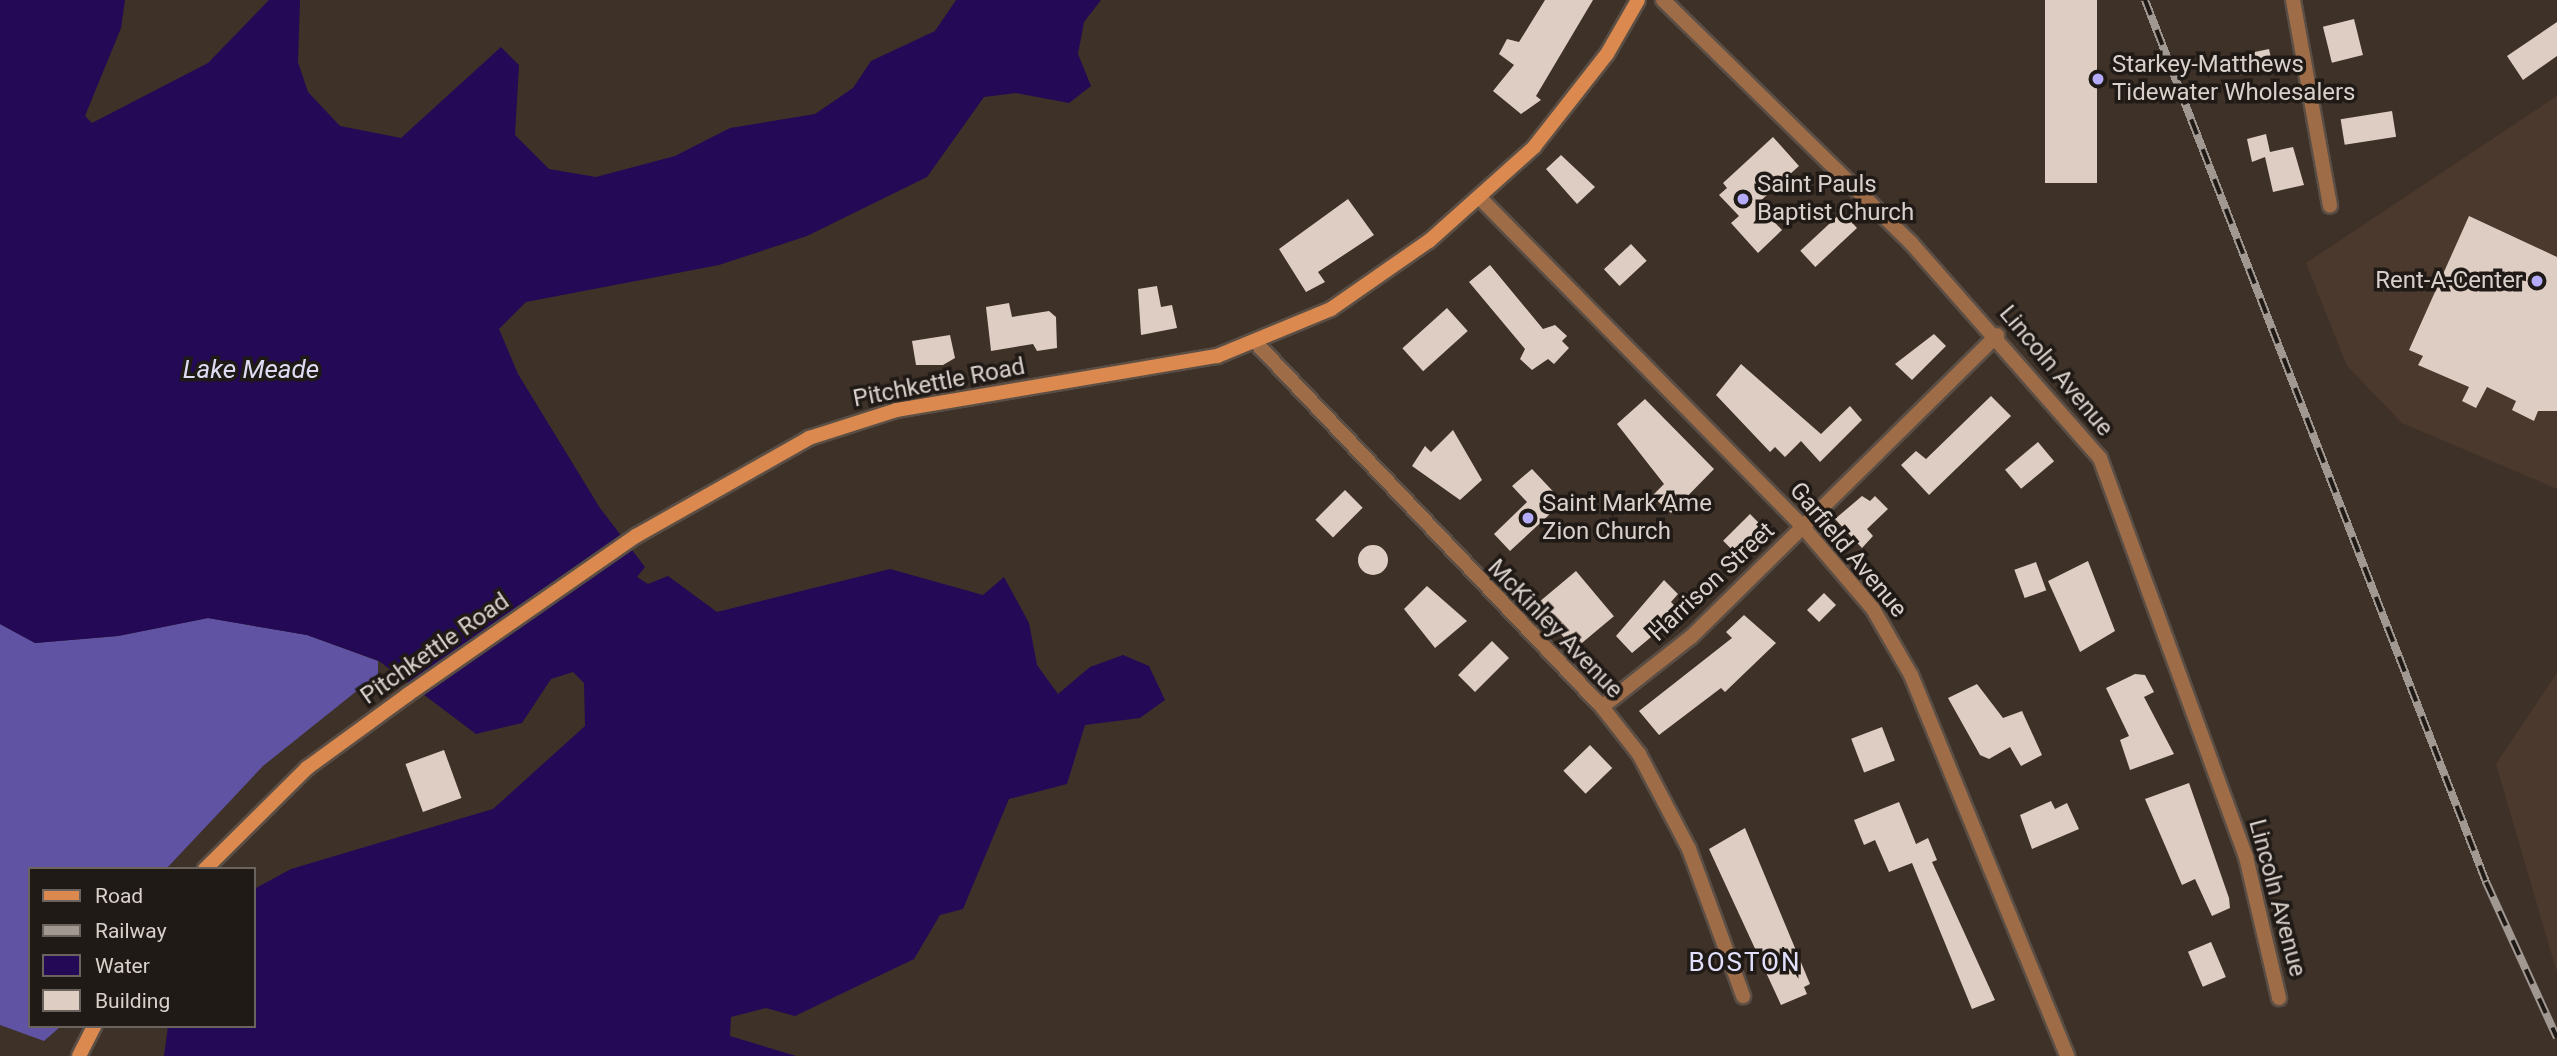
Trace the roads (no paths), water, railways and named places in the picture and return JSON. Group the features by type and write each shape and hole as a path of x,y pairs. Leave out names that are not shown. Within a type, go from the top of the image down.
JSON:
{"main road":[{"name":"Pitchkettle Road","path":"207,867 307,768 407,695 636,536 768,459 852,422 1200,360 1257,344 1331,309 1480,198 1569,106 1637,0"},
{"path":"79,1056 93,1028"}],"street":[{"name":"Lincoln Avenue","path":"1663,0 1997,335 2077,426 2117,493 2246,857 2279,998"},
{"path":"2293,0 2330,206"},
{"name":"Garfield Avenue","path":"1480,198 1803,527 1873,609 1906,665 2067,1056"},
{"name":"Harrison Street","path":"1602,708 1691,638 1997,335"},
{"name":"McKinley Avenue","path":"1257,344 1602,708 1666,800 1743,996"}],"water":[{"name":"Lake Meade","path":"0,0 125,0 121,28 85,116 92,123 208,63 269,0 300,0 298,62 308,92 340,126 401,138 501,47 519,65 515,135 549,169 596,177 675,156 730,128 815,114 853,88 871,61 935,31 956,0 1101,0 1084,22 1078,54 1091,86 1069,103 1016,93 984,97 927,177 807,236 719,265 526,302 499,329 518,374 600,508 645,567 637,577 648,584 668,576 717,612 890,569 983,595 1004,577 1029,623 1037,665 1058,694 1090,667 1123,655 1149,666 1165,700 1140,718 1085,725 1067,784 1009,799 963,909 940,915 914,959 795,1016 766,1008 731,1017 730,1036 796,1056 164,1056 168,1028 256,1028 256,888 291,869 493,809 585,726 584,683 573,672 551,679 522,723 476,734 379,661 307,635 208,618 118,636 35,643 0,624"}],"railway":[{"path":"2145,0 2486,882 2557,1038"}],"place":[{"name":"Starkey-Matthews Tidewater Wholesalers","path":"2098,79"},
{"name":"Saint Pauls Baptist Church","path":"1743,199"},
{"name":"Rent-A-Center","path":"2537,281"},
{"name":"Saint Mark Ame Zion Church","path":"1528,518"}],"district":[{"name":"BOSTON","path":"1745,963"}]}
